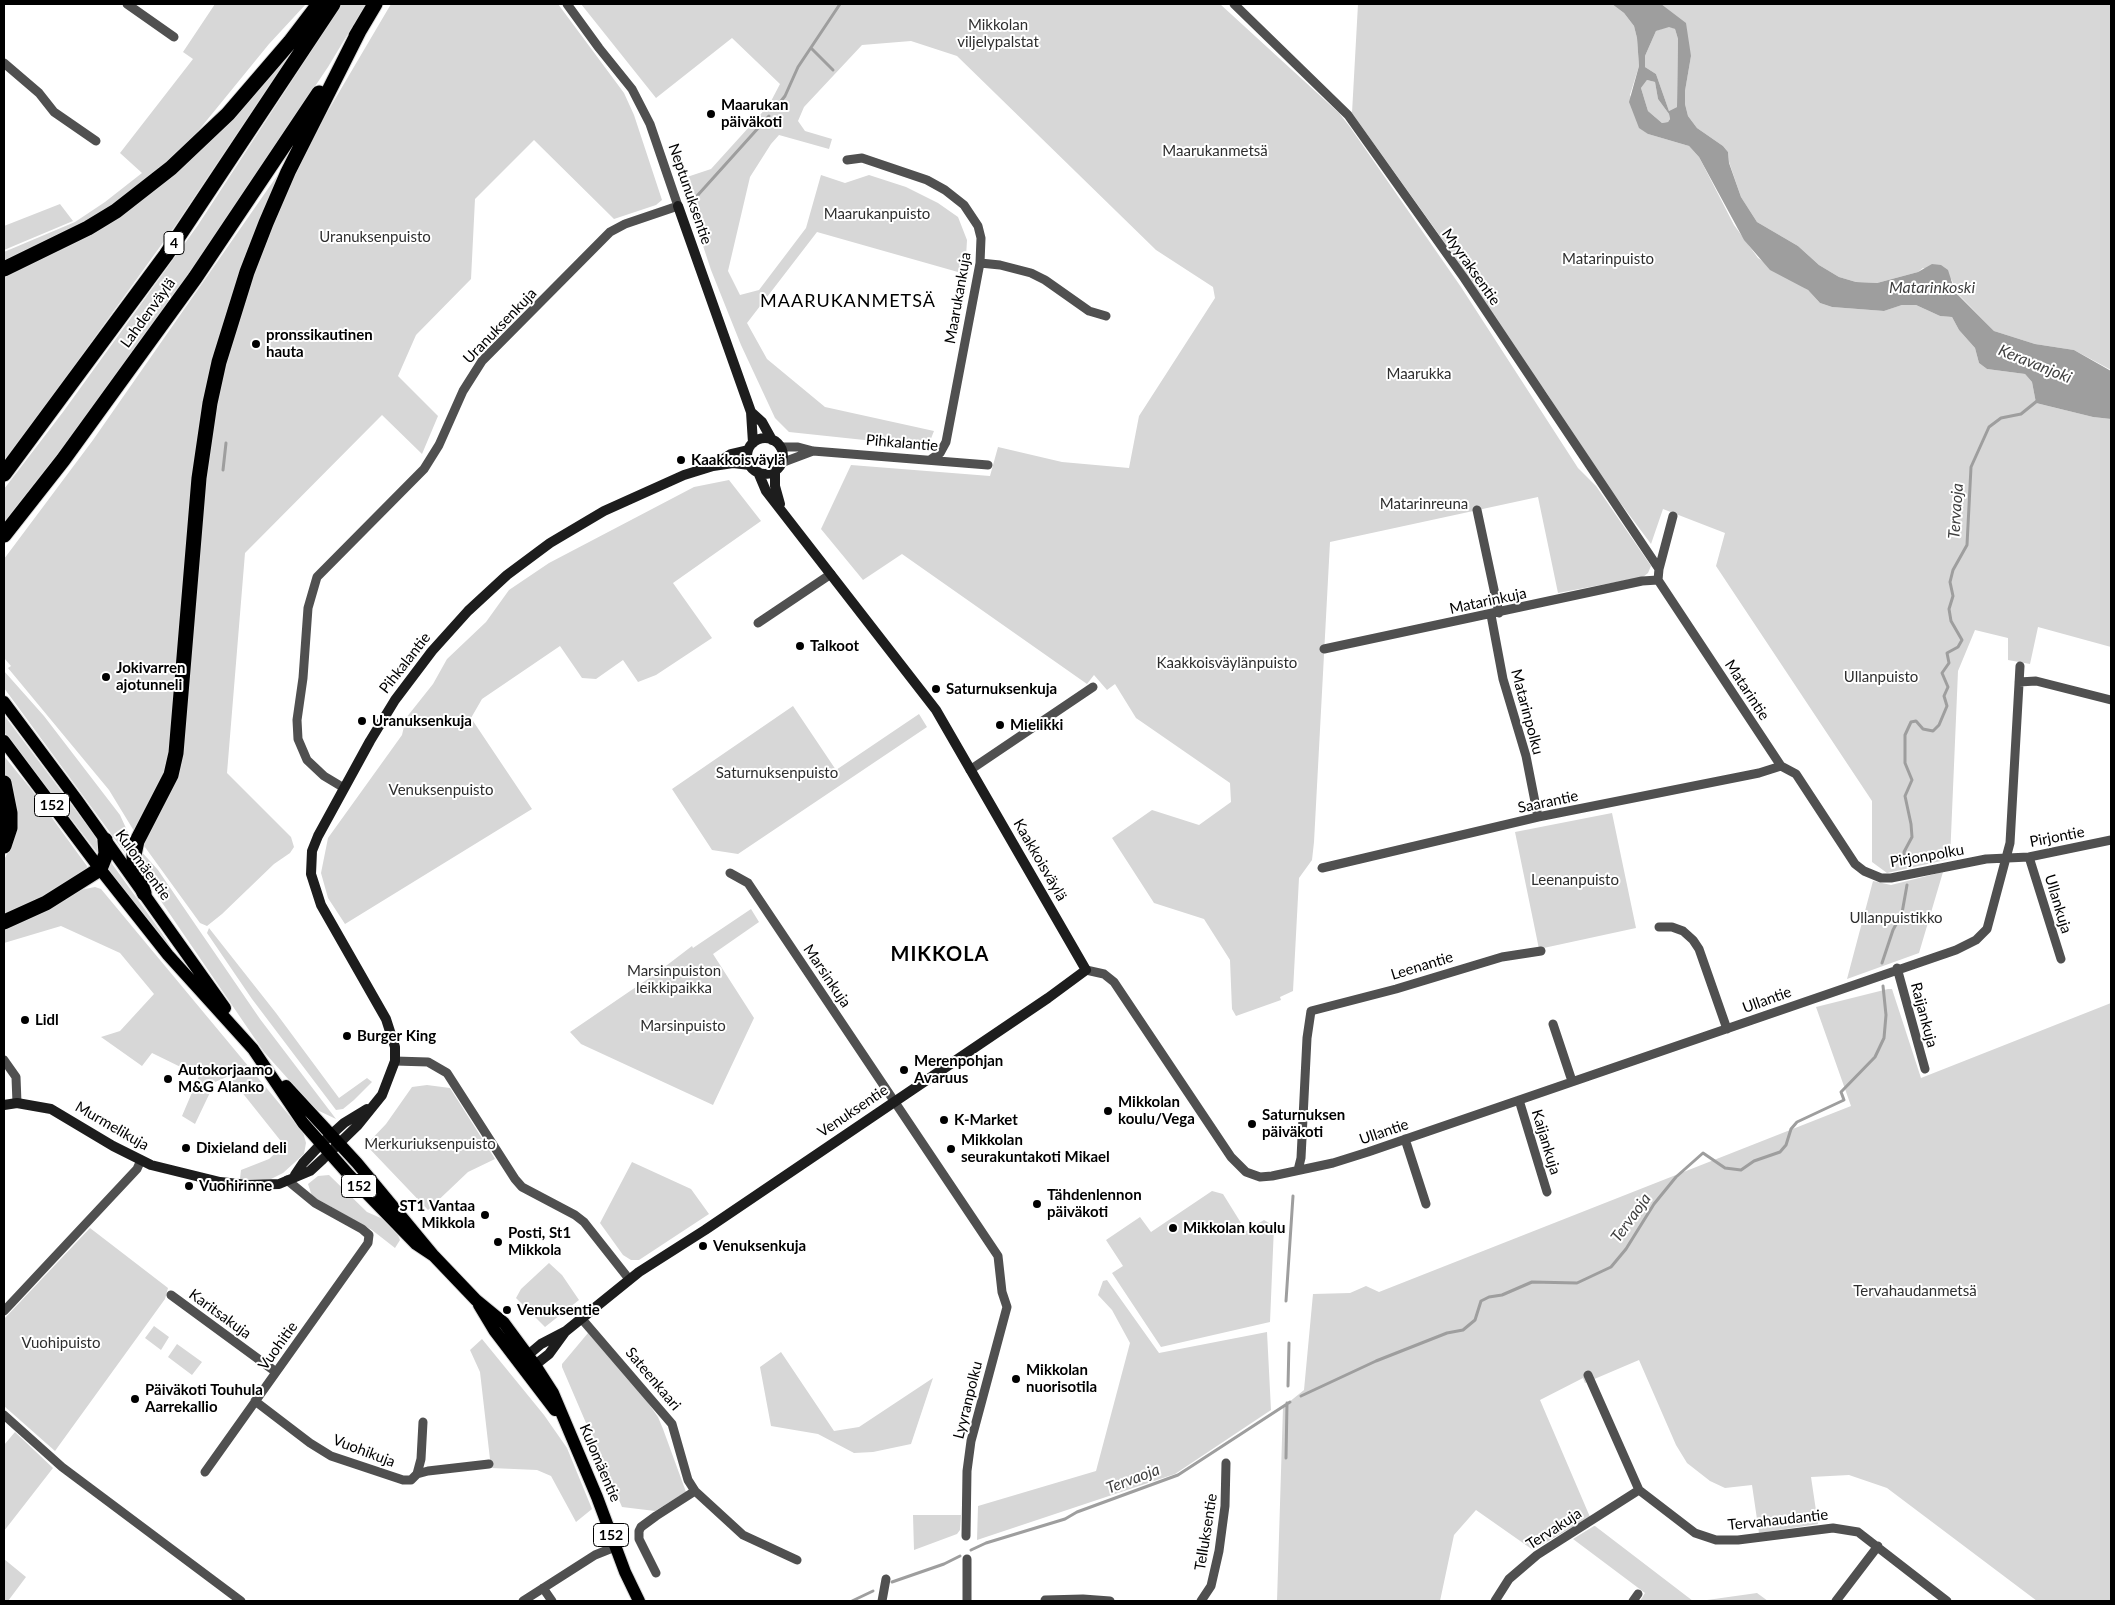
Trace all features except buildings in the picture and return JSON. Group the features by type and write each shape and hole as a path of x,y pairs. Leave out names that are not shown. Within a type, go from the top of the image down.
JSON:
{"highway":[{"path":"4,269 88,228 116,211 171,168 228,114 290,42 319,4"},
{"name":"Lahdenväylä","path":"4,474 166,255 333,4"},
{"name":"Lahdenväylä","path":"4,536 63,460 195,278 309,110 376,4"},
{"path":"144,893 134,863 134,855 137,841 171,775 176,753 199,478 210,403 219,362 244,280 266,223 288,172 360,29"},
{"path":"4,783 10,813 10,828 4,846"},
{"path":"4,922 46,903 100,869 106,854 105,840"}],"main road":[{"name":"Kulomäentie","path":"4,702 144,893 263,1062 303,1123 416,1244 434,1256"},
{"name":"Kulomäentie","path":"4,740 100,869 168,955 253,1049"},
{"name":"Kulomäentie","path":"263,1062 336,1139 434,1256 476,1300 504,1323 529,1362 553,1393 594,1490 615,1547 639,1601"}],"street":[{"path":"127,4 174,37"},
{"name":"Neptunuksentie","path":"568,4 598,48 632,89 650,124 750,412 750,447"},
{"name":"Myyraksentie","path":"1234,4 1348,115 1464,278 1659,569"},
{"path":"4,63 40,93 54,112 96,141"},
{"name":"Maarukankuja","path":"847,160 862,158 910,172 945,190 964,205 978,226 981,238 980,264 946,442 940,453 930,460"},
{"name":"Uranuksenkuja","path":"344,788 324,776 308,760 298,739 297,720 303,678 308,608 317,577 424,468 439,445 462,391 482,361 610,232 625,224 678,206"},
{"path":"980,264 1000,265 1031,273 1045,280 1089,311 1106,316"},
{"name":"Neptunuksentie","path":"750,412 762,422 776,444"},
{"path":"762,439 776,444 782,455 778,466 767,474 758,472 750,465 750,447 762,439"},
{"name":"Pihkalantie","path":"776,444 813,451 988,465"},
{"name":"Pihkalantie","path":"713,466 731,454 750,447"},
{"name":"Pihkalantie","path":"778,466 813,451"},
{"name":"Pihkalantie","path":"336,1139 349,1120 374,1105 388,1085 394,1062 395,1047 386,1019 321,904 311,874 312,851 344,788 395,700 432,651 468,611 507,575 550,543 604,511 684,475 713,466 741,463 750,465"},
{"name":"Kaakkoisväylä","path":"778,466 775,486 782,510"},
{"name":"Kaakkoisväylä","path":"758,472 766,490 936,710 1086,970"},
{"name":"Matarinpolku","path":"1477,510 1495,614 1503,678 1526,756 1538,817"},
{"path":"1658,580 1659,569 1673,516"},
{"path":"758,623 830,574"},
{"name":"Matarinkuja","path":"1324,649 1495,614 1642,581 1658,580"},
{"name":"Matarintie","path":"1658,580 1781,766 1796,774 1855,864"},
{"name":"Ullantie","path":"1298,1170 1333,1163 1405,1139 1727,1029 1897,968 1969,945 1987,929 2007,858 2020,666"},
{"path":"2019,682 2036,681 2111,700"},
{"path":"970,770 1093,687"},
{"name":"Saarantie","path":"1322,868 1538,817 1781,766"},
{"name":"Pirjontie","path":"2007,858 2029,857 2111,840"},
{"name":"Ullankuja","path":"2029,857 2061,959"},
{"name":"Pirjonpolku","path":"1855,864 1872,875 1891,878 1986,859 2007,858"},
{"name":"Marsinkuja","path":"730,873 748,883 996,1251 1001,1274"},
{"path":"1659,927 1677,929 1693,940 1699,949 1727,1029"},
{"name":"Leenantie","path":"1298,1170 1301,1158 1306,1038 1311,1011 1396,989 1502,957 1541,951"},
{"name":"Raijankuja","path":"1897,968 1925,1069"},
{"path":"1086,970 1104,974 1114,982 1238,1166 1260,1177 1298,1170"},
{"name":"Venuksentie","path":"529,1362 555,1348 566,1331 629,1279 1048,998 1086,970"},
{"path":"1554,1024 1572,1081"},
{"path":"4,1060 16,1076 18,1102 4,1105"},
{"path":"394,1062 428,1062 447,1073 515,1179 522,1186 575,1215 584,1222 629,1279"},
{"name":"Kaijankuja","path":"1520,1100 1547,1192"},
{"name":"Murmelikuja","path":"18,1102 51,1109 140,1160 167,1170 220,1182 267,1186 310,1171 336,1139"},
{"path":"1405,1139 1426,1204"},
{"path":"4,1311 137,1169 140,1160"},
{"name":"Vuohitie","path":"205,1472 368,1244 369,1235 316,1203 291,1178"},
{"name":"Lyyranpolku","path":"966,1536 967,1471 971,1441 1007,1307 1006,1298 1002,1292 1001,1274"},
{"name":"Karitsakuja","path":"171,1295 276,1372"},
{"name":"Sateenkaari","path":"581,1318 672,1424 688,1480 695,1491 743,1534 797,1560"},
{"name":"Tervahaudantie","path":"1588,1375 1639,1490 1695,1533 1707,1538 1738,1540 1833,1528 1858,1532 1947,1601"},
{"name":"Vuohikuja","path":"255,1401 310,1443 331,1456 403,1480 411,1480 417,1474 428,1471 489,1464"},
{"path":"4,1416 62,1467 241,1601"},
{"path":"417,1474 421,1459 422,1422"},
{"name":"Telluksentie","path":"1201,1601 1211,1586 1219,1550 1226,1498 1226,1464"},
{"name":"Tervakuja","path":"1495,1601 1509,1579 1537,1554 1639,1490"},
{"path":"656,1573 642,1547 639,1532 641,1527 695,1491"},
{"path":"1836,1601 1878,1546"},
{"path":"523,1601 595,1555 615,1547"},
{"path":"967,1559 967,1601"},
{"path":"882,1601 886,1579"},
{"path":"544,1588 552,1601"},
{"path":"1045,1600 1083,1599 1110,1601"}],"green space":[{"path":"215,4 306,4 269,44 194,136 197,138 111,208 4,263 4,252 75,222 105,202 142,173 120,153 193,59 183,52"},
{"path":"342,4 366,4 328,67 178,290 87,416 4,522 4,489 63,412 198,225"},
{"name":"Uranuksenpuisto","path":"391,4 558,4 624,93 634,115 662,200 656,205 614,219 534,140 475,199 471,279 416,335 398,376 438,416 422,454 382,415 245,553 227,773 291,837 294,847 290,853 274,864 207,926 200,923 142,843 170,792 203,501 219,383 259,255 305,150"},
{"path":"581,4 1220,4 1339,113 1350,127 1461,287 1578,468 1596,486 1651,566 1648,573 1643,577 1558,593 1538,497 1330,542 1314,842 1312,860 1299,878 1293,991 1280,997 1281,1000 1236,1016 1232,1009 1230,960 1204,919 1154,903 1112,838 1152,810 1199,825 1231,802 1230,783 1136,718 1115,684 1107,690 1094,675 1087,684 902,554 863,580 821,529 851,465 990,476 998,447 1062,462 1129,468 1139,416 1215,298 1213,287 1156,250 957,56 911,41 862,45 804,107 798,121 805,131 832,139 829,149 779,135 750,177 728,271 740,295 759,290 806,228 821,175 845,183 869,175 906,187 938,203 958,217 967,240 965,274 817,232 747,323 767,359 825,407 934,431 930,441 921,446 789,432 775,418 741,345 711,270 681,179 711,169 769,105 780,84 732,38 656,98"},
{"name":"Matarinpuisto","path":"1358,4 1612,4 1624,13 1634,26 1639,66 1630,95 1648,134 1689,146 1699,157 1734,225 1758,258 1808,290 1820,303 1832,307 1884,311 1902,305 1916,305 1940,316 1952,317 1959,330 1975,348 1979,363 1987,369 2025,374 2032,382 2036,403 2093,417 2111,419 2111,647 2038,627 2030,664 2008,660 2008,638 1975,630 1958,671 1950,859 1887,873 1872,862 1872,801 1716,566 1725,533 1663,509 1651,544 1595,469 1546,392 1507,340 1455,257 1352,113"},
{"path":"1661,4 2111,4 2111,370 2074,350 2035,344 1994,331 1955,291 1952,280 1923,268 1918,272 1877,283 1856,282 1839,277 1819,265 1798,246 1757,222 1741,197 1729,162 1728,152 1723,146 1697,128 1688,116 1685,104 1685,91 1691,56"},
{"path":"1669,26 1675,29 1678,39 1677,107 1669,111 1656,74 1645,67 1645,56 1656,31"},
{"path":"292,51 175,226 4,460 4,274 103,225"},
{"path":"1647,80 1655,82 1658,99 1669,114 1670,119 1668,122 1662,123 1648,111 1641,88"},
{"path":"286,163 223,327 167,775 134,831 109,790 8,668 11,666 4,658 4,559 93,440"},
{"path":"60,204 73,221 4,250 4,226"},
{"name":"Venuksenpuisto","path":"729,480 761,521 673,583 712,638 656,675 638,682 623,660 596,679 582,678 560,646 482,699 471,718 532,809 345,924 328,898 321,873 328,838 402,735 406,718 433,684 447,659 486,622 509,590 549,563 694,487"},
{"path":"4,671 44,716 120,815 131,839 125,853 4,688"},
{"name":"Saturnuksenpuisto","path":"793,706 836,770 919,714 927,727 738,854 712,850 672,789"},
{"path":"4,715 95,836 100,850 99,855 4,732"},
{"path":"4,756 31,789 87,866 86,871 68,883 4,917 4,860 10,848 15,807 4,771"},
{"name":"Leenanpuisto","path":"1612,813 1636,928 1539,949 1515,832"},
{"path":"140,850 158,870 260,1019 336,1119 315,1109 264,1052 150,885 141,869"},
{"path":"110,861 171,947 169,948 107,870"},
{"name":"Ullanpuistikko","path":"1943,872 1919,953 1847,979 1873,881 1891,885"},
{"path":"95,887 101,889 303,1132 306,1143 304,1154 283,1173 271,1179 255,1181 240,1179 241,1170 269,1159 284,1145 229,1076 215,1082 195,1124 182,1116 199,1076 152,1053 142,1066 101,1037 120,1031 154,994 120,953 61,926 4,943 4,927 80,890"},
{"name":"Marsinpuisto","path":"751,909 759,922 713,954 754,1018 713,1105 581,1044 570,1032 658,972 692,946 693,948"},
{"path":"209,928 276,1013 339,1098 367,1078 372,1082 343,1109 336,1110 252,999 207,933"},
{"name":"Tervahaudanmetsä","path":"1892,989 1921,1078 2111,1003 2111,1601 2037,1601 1887,1488 1849,1475 1811,1477 1818,1524 1759,1533 1752,1485 1725,1488 1710,1481 1687,1463 1676,1445 1639,1360 1585,1383 1583,1378 1540,1400 1590,1517 1533,1550 1476,1510 1454,1535 1440,1601 1277,1601 1283,1407 1304,1390 1313,1294 1350,1293 1366,1286 1379,1292 1851,1106 1816,1007"},
{"name":"Merkuriuksenpuisto","path":"427,1085 450,1088 495,1159 468,1172 428,1210 366,1145 386,1124 412,1087"},
{"path":"632,1162 691,1189 709,1214 639,1260 631,1260 623,1255 600,1223"},
{"path":"329,1175 367,1212 383,1219 397,1233 400,1240 395,1248 372,1230 312,1196 308,1184 318,1176"},
{"path":"1212,1191 1223,1194 1246,1231 1264,1220 1274,1226 1270,1322 1161,1347 1112,1273 1123,1266 1106,1240 1140,1217 1151,1232"},
{"name":"Vuohipuisto","path":"90,1228 168,1288 165,1299 55,1451 4,1406 4,1319"},
{"path":"549,1263 562,1275 579,1300 545,1327 516,1298 521,1289"},
{"path":"1107,1280 1159,1353 1267,1332 1271,1410 1175,1474 977,1540 978,1506 1096,1471 1130,1343 1112,1310 1098,1295 1103,1281"},
{"path":"154,1326 169,1337 161,1350 145,1338"},
{"path":"588,1333 642,1394 658,1417 663,1429 686,1492 655,1511 622,1507 562,1367 562,1364"},
{"path":"482,1339 544,1415 567,1448 592,1509 576,1522 551,1476 537,1470 491,1468 480,1372 470,1350"},
{"path":"177,1344 202,1362 192,1375 168,1357"},
{"path":"781,1352 834,1431 859,1427 933,1378 911,1444 873,1452 854,1453 818,1434 771,1426 760,1367"},
{"path":"15,1432 53,1468 4,1531 4,1445"},
{"path":"913,1515 961,1515 960,1530 957,1534 914,1550"},
{"path":"1594,1526 1693,1601 1640,1601 1645,1593 1573,1539"},
{"path":"4,1559 26,1577 8,1601 4,1601"},
{"path":"1757,1593 1768,1601 1700,1601"}],"water":[{"name":"Matarinkoski","path":"1612,4 1661,4 1686,23 1691,56 1685,91 1685,104 1688,116 1697,128 1723,146 1728,152 1729,163 1741,197 1757,222 1798,246 1819,265 1839,277 1856,282 1877,283 1918,272 1932,264 1941,265 1948,270 1955,292 1994,331 2035,344 2074,350 2111,371 2111,419 2093,417 2036,403 2032,382 2025,374 1987,369 1979,363 1975,348 1959,330 1952,317 1940,316 1916,305 1902,305 1884,311 1832,307 1820,303 1808,290 1770,270 1744,240 1699,157 1689,146 1648,134 1639,128 1629,102 1639,66 1637,38 1634,26 1624,13","holes":["1669,27 1675,29 1678,39 1677,107 1669,111 1656,74 1645,67 1645,56 1656,31","1647,80 1655,82 1658,99 1669,114 1670,119 1668,122 1662,123 1648,111 1641,88"]}],"waterway":[{"path":"774,110 785,96 798,67 840,4"},
{"path":"811,48 833,70"},
{"path":"697,196 769,116"},
{"name":"Tervaoja","path":"1905,865 1904,852 1912,837 1905,796 1912,780 1905,763 1905,735 1911,722 1916,721 1923,729 1933,731 1939,725 1947,706 1944,696 1948,687 1942,673 1949,663 1947,653 1958,647 1962,640 1951,621 1949,609 1953,596 1950,582 1953,570 1967,545 1971,467 1989,427 2001,418 2021,414 2037,401"},
{"path":"223,470 226,443"},
{"name":"Tervaoja","path":"1882,963 1893,930 1902,913 1907,885"},
{"name":"Tervaoja","path":"1301,1396 1376,1361 1447,1333 1463,1330 1475,1320 1481,1301 1489,1297 1502,1295 1532,1282 1577,1283 1611,1267 1626,1249 1654,1204 1676,1177 1703,1153 1725,1168 1741,1170 1754,1161 1780,1152 1786,1145 1791,1129 1797,1122 1844,1100 1841,1092 1875,1057 1884,1038 1886,1015 1883,986"},
{"path":"1286,1301 1293,1196"},
{"path":"1288,1386 1289,1343"},
{"name":"Tervaoja","path":"971,1550 986,1543 1065,1519 1077,1512 1178,1475 1290,1402"},
{"path":"1286,1458 1287,1403"},
{"name":"Tervaoja","path":"892,1582 944,1564 960,1556"},
{"name":"Tervaoja","path":"852,1601 873,1591"}],"place":[{"name":"Maarukan päiväkoti","path":"711,114"},
{"name":"pronssikautinen hauta","path":"256,344"},
{"name":"Kaakkoisväylä","path":"681,460"},
{"name":"Talkoot","path":"800,646"},
{"name":"Jokivarren ajotunneli","path":"106,677"},
{"name":"Saturnuksenkuja","path":"936,689"},
{"name":"Uranuksenkuja","path":"362,721"},
{"name":"Mielikki","path":"1000,725"},
{"name":"Lidl","path":"25,1020"},
{"name":"Burger King","path":"347,1036"},
{"name":"Merenpohjan Avaruus","path":"904,1070"},
{"name":"Autokorjaamo M&G Alanko","path":"168,1079"},
{"name":"Mikkolan koulu/Vega","path":"1108,1111"},
{"name":"K-Market","path":"944,1120"},
{"name":"Saturnuksen päiväkoti","path":"1252,1124"},
{"name":"Dixieland deli","path":"186,1148"},
{"name":"Mikkolan seurakuntakoti Mikael","path":"951,1149"},
{"name":"Vuohirinne","path":"189,1186"},
{"name":"Tähdenlennon päiväkoti","path":"1037,1204"},
{"name":"ST1 Vantaa Mikkola","path":"485,1215"},
{"name":"Mikkolan koulu","path":"1173,1228"},
{"name":"Posti, St1 Mikkola","path":"498,1242"},
{"name":"Venuksenkuja","path":"703,1246"},
{"name":"Venuksentie","path":"507,1310"},
{"name":"Mikkolan nuorisotila","path":"1016,1379"},
{"name":"Päiväkoti Touhula Aarrekallio","path":"135,1399"}],"district":[{"name":"MAARUKANMETSÄ","path":"848,301"},
{"name":"MIKKOLA","path":"940,955"}],"park label":[{"name":"Mikkolan viljelypalstat","path":"998,34"},
{"name":"Maarukanmetsä","path":"1215,151"},
{"name":"Maarukanpuisto","path":"877,214"},
{"name":"Maarukka","path":"1419,374"},
{"name":"Matarinreuna","path":"1424,504"},
{"name":"Kaakkoisväylänpuisto","path":"1227,663"},
{"name":"Ullanpuisto","path":"1881,677"},
{"name":"Marsinpuiston leikkipaikka","path":"674,980"}],"water label":[{"name":"Keravanjoki","path":"2035,364"}]}
